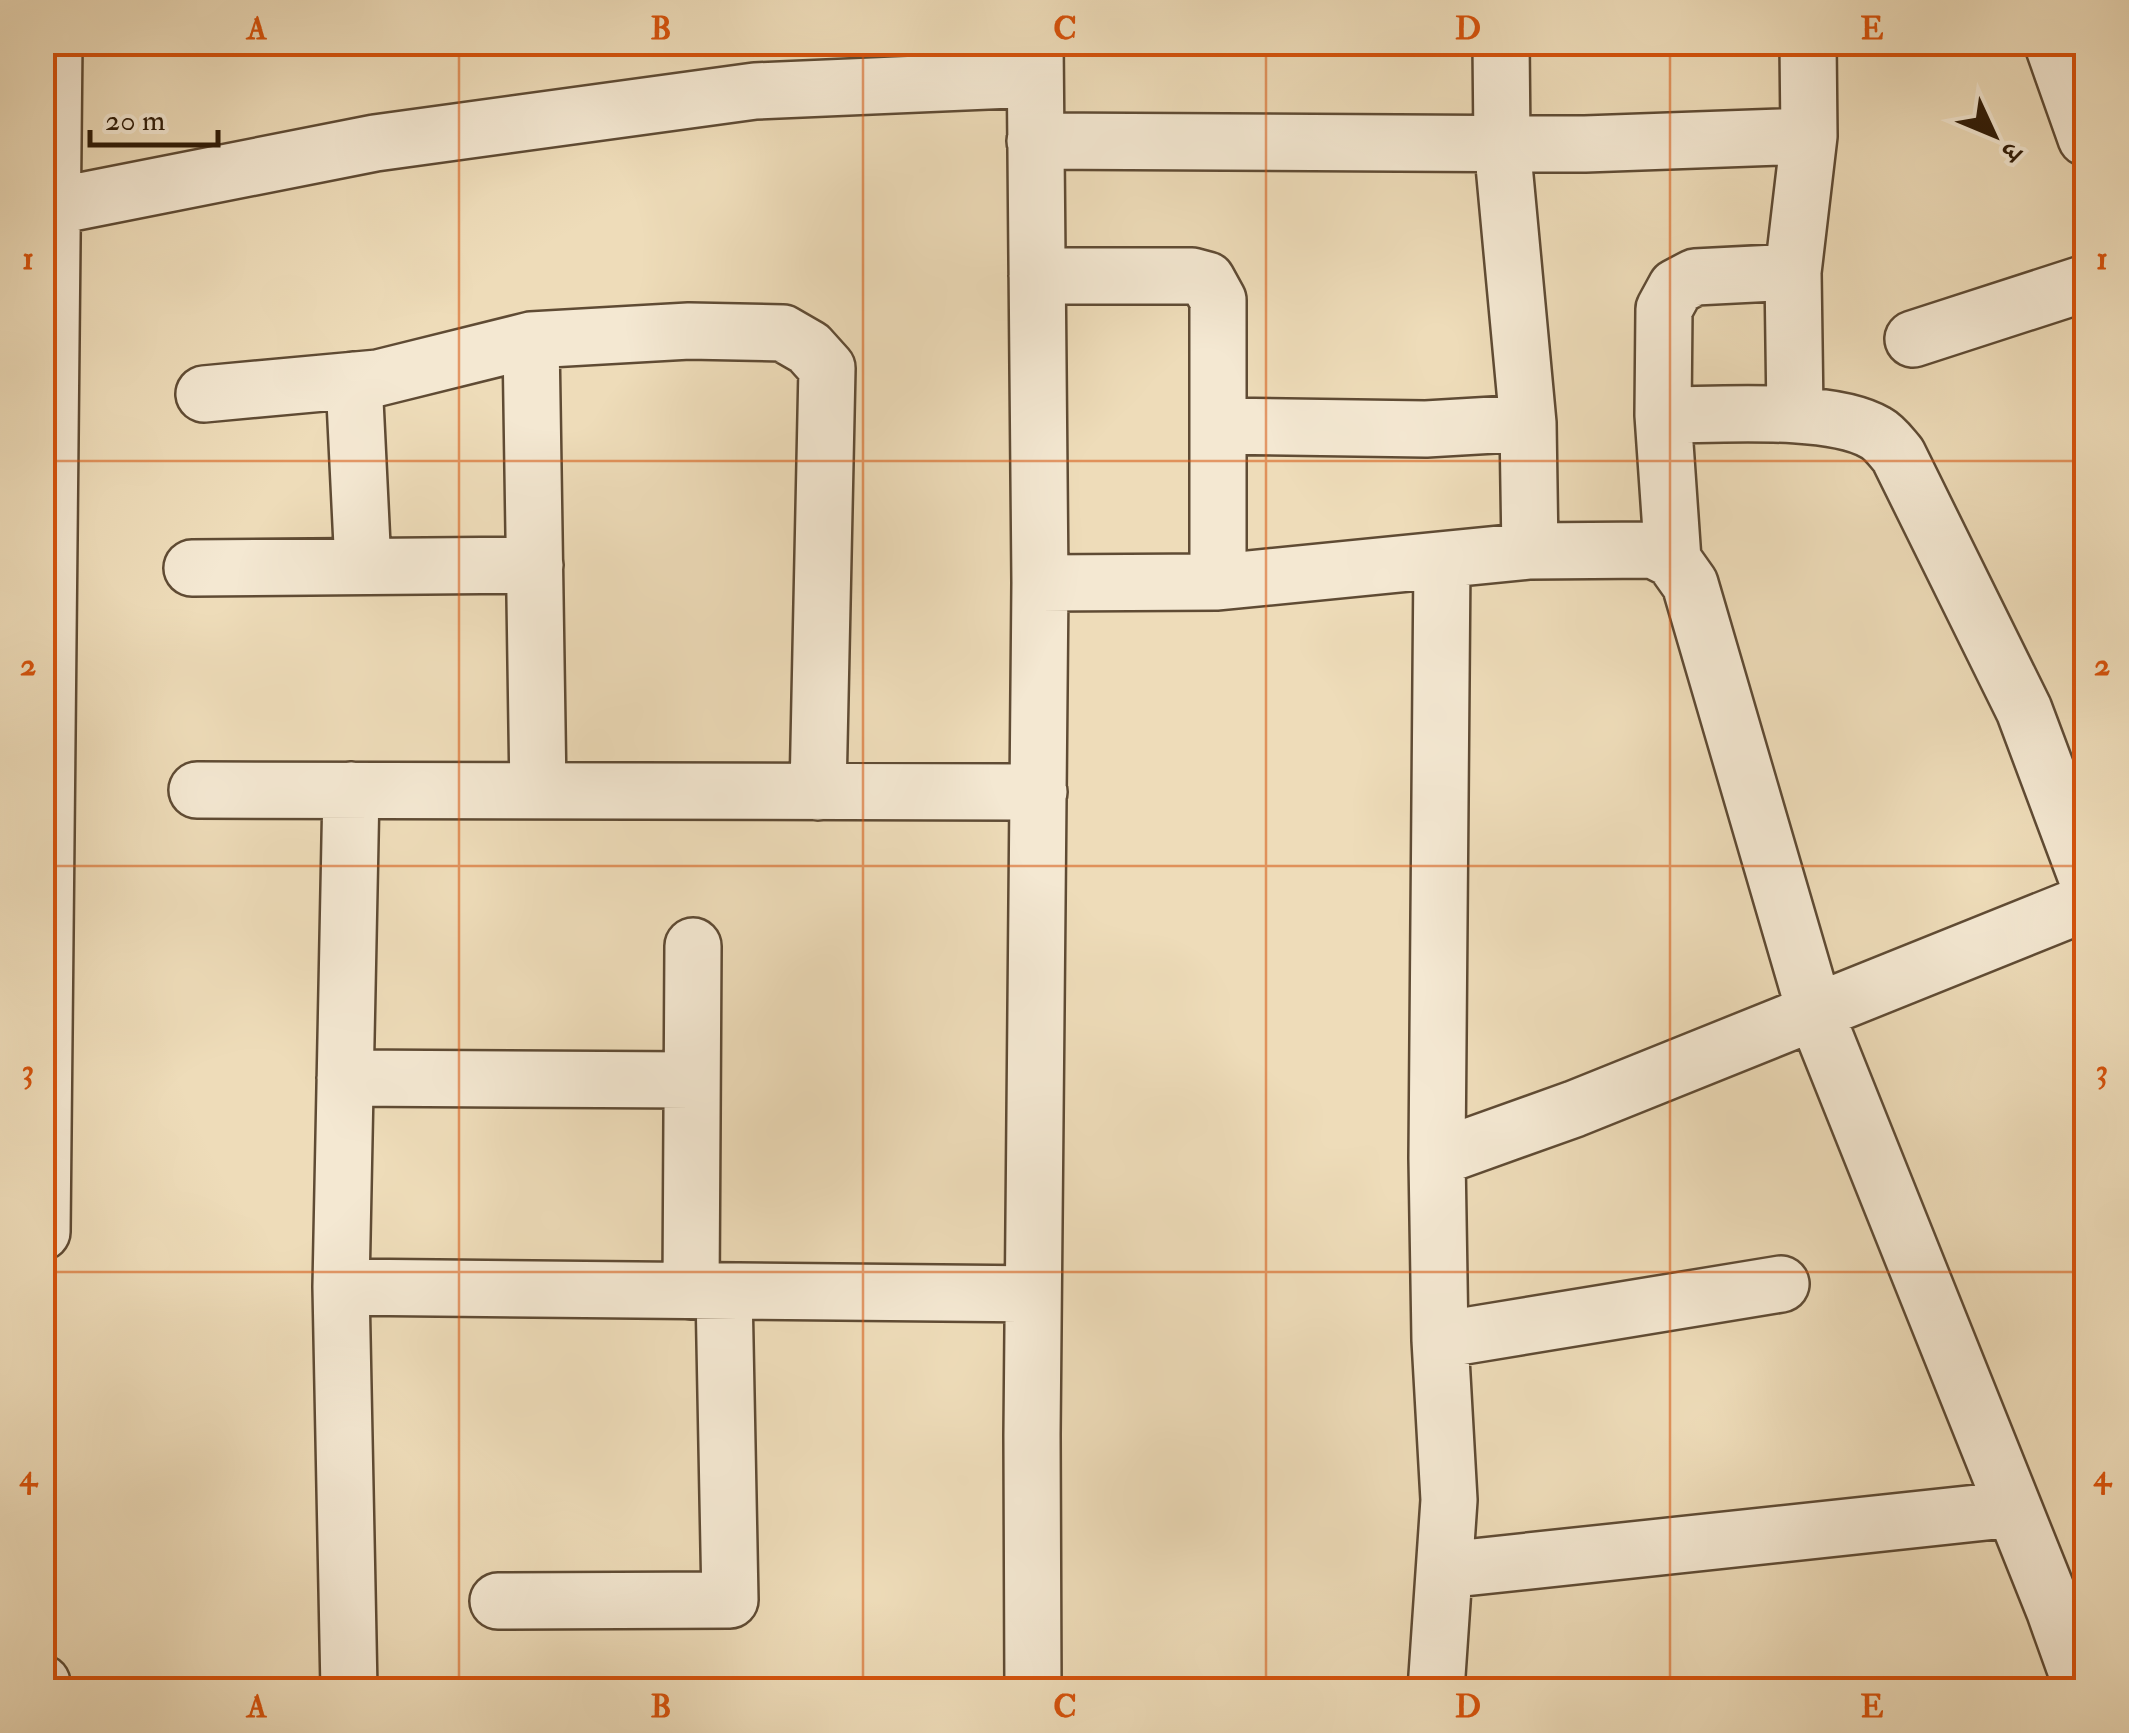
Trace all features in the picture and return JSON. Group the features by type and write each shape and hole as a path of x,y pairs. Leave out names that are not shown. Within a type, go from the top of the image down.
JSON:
{"street":[{"path":"42,1232 54,42"},
{"path":"1501,42 1502,144 1528,423 1530,551"},
{"path":"1795,414 1793,272 1809,136 1808,42"},
{"path":"2052,42 2086,138"},
{"path":"51,207 375,143 755,91 1035,61 1040,583 1033,1690"},
{"path":"1035,141 1584,144 1809,136"},
{"path":"1673,560 1663,415 1664,309 1676,287 1695,276 1793,272"},
{"path":"1037,276 1192,276 1207,280 1218,300 1218,582"},
{"path":"1913,338 2086,283"},
{"path":"204,394 378,378 531,340 688,330 783,334 809,348 826,368 818,792"},
{"path":"531,340 538,791"},
{"path":"354,380 363,566"},
{"path":"1663,415 1795,414 1858,424 1880,434 1898,455 2024,710 2086,876"},
{"path":"1218,426 1426,429 1528,423"},
{"path":"1040,583 1218,582 1530,551 1653,550 1673,560 1690,584 1815,1012 2084,1690"},
{"path":"1436,1690 1448,1500 1437,1158 1442,560"},
{"path":"192,568 535,564"},
{"path":"197,790 1038,792"},
{"path":"349,1690 341,1287 351,790"},
{"path":"1437,1158 1574,1109 2086,903"},
{"path":"498,1601 730,1600 692,1080 693,946"},
{"path":"346,1078 692,1080"},
{"path":"1440,1340 1781,1284"},
{"path":"341,1287 1033,1294"},
{"path":"1446,1570 2014,1509"},
{"path":"42,1683 43,1690"}]}
